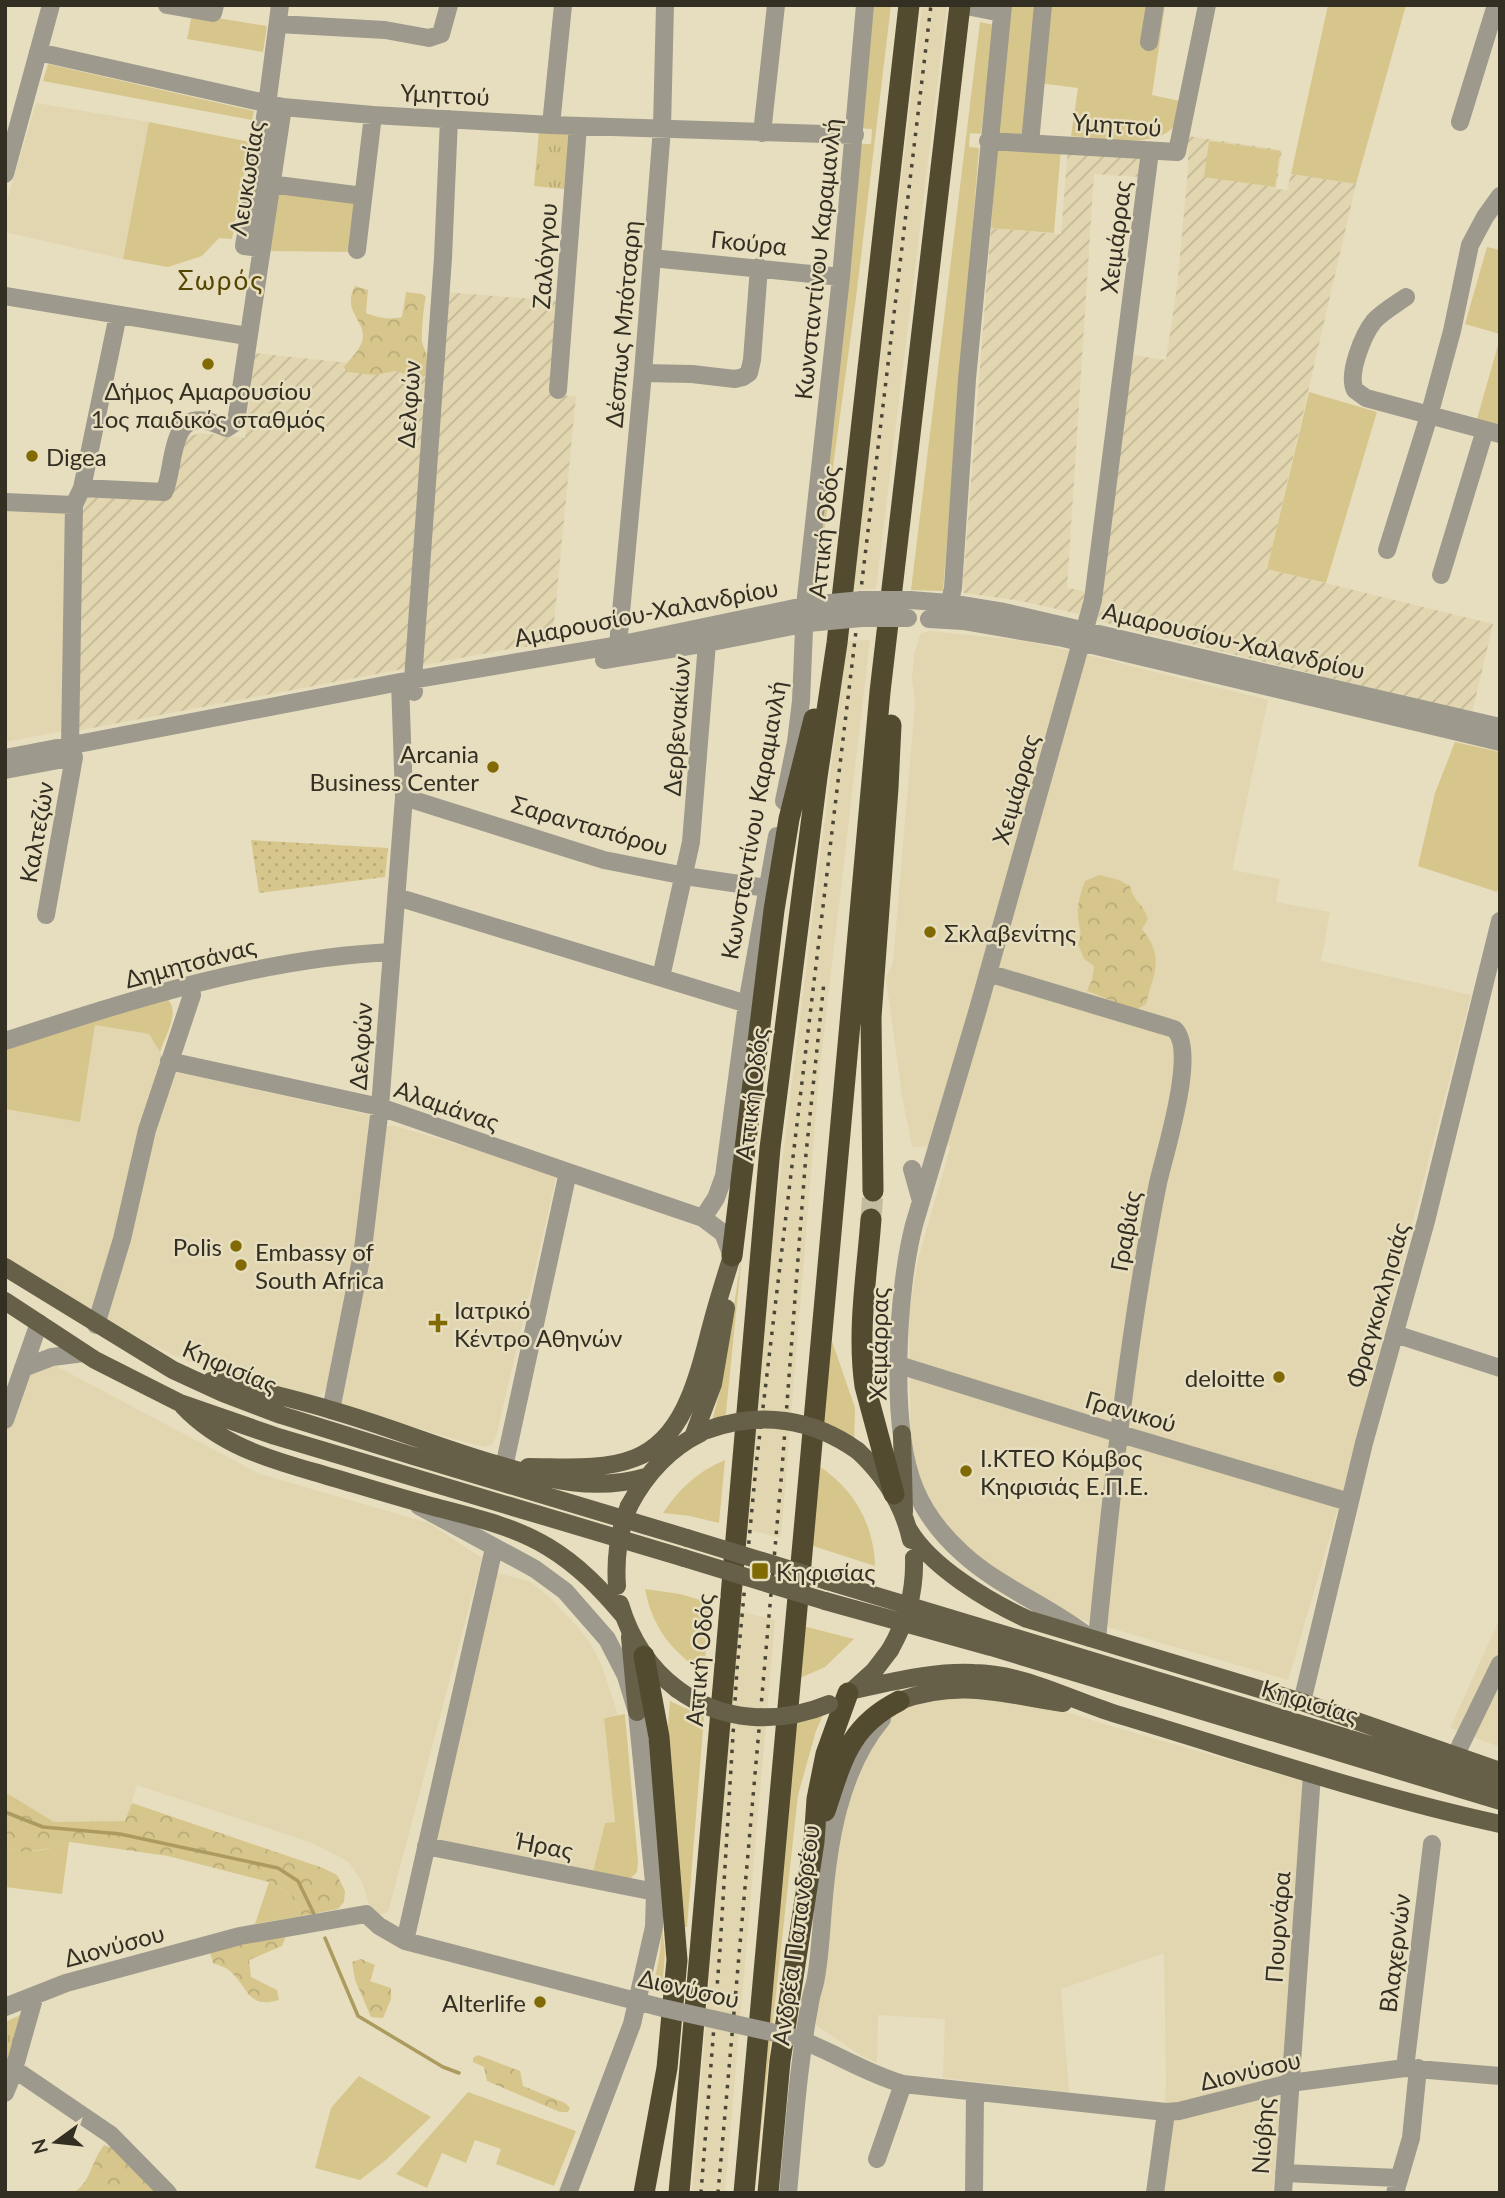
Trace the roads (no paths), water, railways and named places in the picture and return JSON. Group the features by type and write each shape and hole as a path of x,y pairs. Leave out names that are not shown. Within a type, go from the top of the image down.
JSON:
{"highway":[{"name":"Αττική Οδός","path":"679,2193 770,1148 837,643 909,5"},
{"path":"744,2193 880,692 961,5"},
{"path":"873,1191 871,1010 888,788 894,647 893,587"},
{"path":"732,1256 779,876 799,774 837,643"},
{"path":"871,1219 862,1368 894,1494"},
{"path":"644,1656 659,1737 677,1960 667,2068 644,2193"},
{"path":"768,2193 780,2061 814,1842 821,1773 847,1694"},
{"path":"814,1842 851,1742 870,1719 899,1701"}],"main road":[{"path":"699,1434 716,1371 732,1256"},
{"path":"504,1467 602,1465 635,1458 657,1445 679,1419 691,1394 732,1256"},
{"name":"Κηφισίας","path":"5,1267 96,1325 194,1380 308,1423 1500,1784"},
{"name":"Κηφισίας","path":"5,1301 121,1375 180,1403 275,1436 1500,1801"},
{"path":"194,1380 227,1382 331,1410 444,1450 582,1485 644,1481"},
{"path":"180,1403 211,1432 238,1447 299,1468 488,1521 548,1547 589,1578 623,1615 644,1656 669,1683 708,1707 748,1717 775,1718 803,1713 847,1694 931,1675 975,1672 1039,1685 1098,1708 1312,1774 1500,1824"},
{"path":"637,1712 615,1568 619,1536 629,1506 644,1481 667,1455 699,1434 722,1425 754,1419 788,1420 816,1428 858,1451 880,1474 894,1494 907,1523"},
{"path":"847,1694 874,1671 890,1650 912,1599 914,1558 907,1523 902,1434"},
{"name":"Κηφισίας","path":"907,1523 920,1546 960,1579 991,1601 1041,1624 1302,1702 1379,1730 1429,1736 1500,1758"},
{"path":"899,1701 933,1692 976,1689 1098,1708"},
{"path":"1379,1730 1500,1771"},
{"path":"1328,1751 1500,1815"}],"street":[{"path":"5,174 11,125 38,52 51,5"},
{"path":"167,5 214,9"},
{"name":"Λευκωσίας","path":"82,488 164,492 177,436 183,427 202,420 227,428 236,422 270,184 280,5"},
{"path":"278,24 385,30 429,38 437,37 443,29 449,5"},
{"path":"551,125 562,5"},
{"name":"Δέσπως Μπότσαρη","path":"618,645 662,128 665,5"},
{"path":"762,133 776,5"},
{"name":"Κωνσταντίνου Καραμανλή","path":"704,1218 716,1198 724,1175 766,888 797,732 855,135 865,5"},
{"path":"929,619 938,616 949,603 953,579 967,379 1000,10 961,5"},
{"path":"1030,143 1043,5"},
{"path":"1149,42 1155,5"},
{"name":"Υμηττού","path":"988,141 1177,152 1208,5"},
{"path":"1460,122 1496,5"},
{"name":"Υμηττού","path":"38,52 275,106 373,115 551,125 855,135"},
{"path":"260,248 244,246 275,106"},
{"path":"357,250 373,115"},
{"name":"Δελφών","path":"331,1410 363,1250 380,1107 404,797 407,687 443,257 449,119"},
{"name":"Ζαλόγγου","path":"558,390 578,126"},
{"name":"Χειμάρρας","path":"1093,1639 1066,1619 988,1573 949,1539 932,1520 914,1487 902,1434 899,1365 904,1274 909,1242 1084,636 1100,557 1150,151"},
{"path":"270,184 363,196"},
{"path":"1387,550 1429,416 1452,331 1469,245 1500,196"},
{"name":"Γκούρα","path":"652,258 841,277"},
{"path":"643,373 692,374 735,379 749,373 759,267"},
{"path":"5,296 247,336"},
{"path":"1406,297 1373,323 1354,366 1352,383 1357,393 1366,398 1492,432 1441,575"},
{"path":"5,502 74,505 82,488 118,315"},
{"name":"Καλτεζών","path":"46,915 72,751 74,505"},
{"name":"Αμαρουσίου-Χαλανδρίου","path":"407,687 707,643 862,600 909,609 929,619 1084,636 1500,727"},
{"name":"Αμαρουσίου-Χαλανδρίου","path":"909,609 949,603 1004,612 1084,636 1500,742"},
{"name":"Αμαρουσίου-Χαλανδρίου","path":"5,758 72,751 618,645 807,614"},
{"name":"Δερβενακίων","path":"661,977 685,876 695,813 707,643"},
{"name":"Αμαρουσίου-Χαλανδρίου","path":"5,770 72,751"},
{"name":"Σαρανταπόρου","path":"404,797 604,860 766,888"},
{"path":"397,897 747,1004"},
{"name":"Φραγκοκλησιάς","path":"1302,1702 1349,1502 1426,1221 1499,927"},
{"name":"Δημητσάνας","path":"5,1041 191,985 312,958 392,952"},
{"name":"Γραβιάς","path":"988,973 1174,1029 1182,1041 1182,1071 1147,1243 1117,1433 1093,1639"},
{"path":"96,1325 122,1239 146,1130 192,995 191,985"},
{"name":"Αλαμάνας","path":"169,1061 380,1107 704,1218"},
{"path":"912,1169 921,1201"},
{"path":"504,1467 568,1171"},
{"path":"704,1218 723,1233 732,1256"},
{"path":"5,1420 39,1323"},
{"path":"1395,1334 1500,1368"},
{"path":"23,1368 52,1357 84,1353"},
{"name":"Γρανικού","path":"899,1365 1349,1502"},
{"path":"407,1499 550,1579 586,1613 615,1653 626,1676 637,1712 655,1892 654,1927 638,2003 568,2193"},
{"path":"405,1941 494,1548"},
{"path":"1460,1746 1500,1664"},
{"name":"Ανδρέα Παπανδρέου","path":"788,2193 799,2039 817,1976 827,1862 853,1765 871,1734 899,1701"},
{"name":"Πουρνάρα","path":"1290,2083 1312,1774"},
{"name":"Βλαχερνών","path":"1396,2185 1411,2138 1411,2068 1432,1844"},
{"name":"Ήρας","path":"426,1846 655,1892"},
{"name":"Διονύσου","path":"5,2007 66,1983 240,1936 366,1914 379,1926 405,1941 638,2003 799,2039 871,2073 903,2084 975,2094 1166,2112 1290,2083 1411,2068 1500,2076"},
{"path":"5,2093 10,2068 35,1995"},
{"path":"10,2068 111,2135 168,2193"},
{"name":"Νιόβης","path":"1283,2193 1290,2083"},
{"path":"877,2159 903,2084"},
{"path":"974,2193 975,2094"},
{"path":"1156,2193 1166,2112"},
{"path":"1284,2173 1396,2185"}],"waterway":[{"path":"5,1812 43,1827 120,1834 278,1868 298,1881 314,1914"},
{"path":"325,1938 358,2016 443,2067 459,2073"}],"tunnel":[{"path":"871,1219 873,1191"}],"railway":[{"path":"701,2193 720,1949 737,1669 756,1466 931,5"},
{"path":"718,2193 782,1469 806,1154 824,982"}],"place":[{"name":"Δήμος Αμαρουσίου 1ος παιδικός σταθμός","path":"208,364"},
{"name":"Digea","path":"32,456"},
{"name":"Arcania Business Center","path":"493,767"},
{"name":"Σκλαβενίτης","path":"930,932"},
{"name":"Polis","path":"236,1246"},
{"name":"Embassy of South Africa","path":"241,1265"},
{"name":"Ιατρικό Κέντρο Αθηνών","path":"438,1323"},
{"name":"deloitte","path":"1279,1377"},
{"name":"Ι.ΚΤΕΟ Κόμβος Κηφισιάς Ε.Π.Ε.","path":"966,1471"},
{"name":"Κηφισίας","path":"760,1571"},
{"name":"Alterlife","path":"540,2002"}],"district":[{"name":"Σωρός","path":"221,280"}]}
